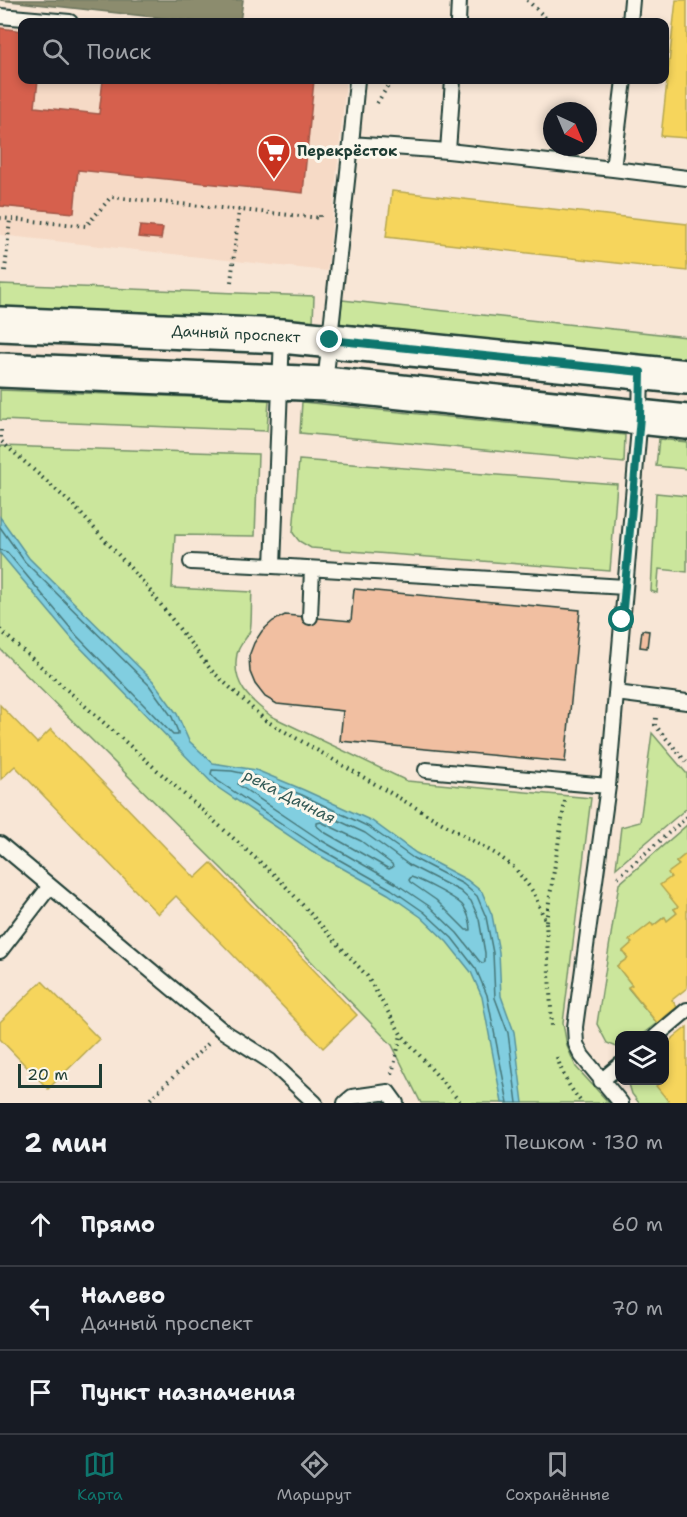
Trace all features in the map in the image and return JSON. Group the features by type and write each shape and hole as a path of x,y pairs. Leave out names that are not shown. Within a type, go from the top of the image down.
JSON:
{"main road":[{"name":"Дачный проспект","path":"0,324 282,336 687,377"},
{"path":"0,370 325,384 687,422"}],"lane":[{"path":"458,18 459,0"},
{"path":"630,18 632,0"},
{"path":"0,16 23,18"},
{"path":"325,384 357,84"},
{"path":"448,152 453,84"},
{"path":"613,169 624,84"},
{"path":"351,144 448,152 687,178"},
{"path":"273,566 282,336"},
{"path":"621,1103 582,1056 576,1044 575,1028 608,786 640,417 641,372"},
{"path":"191,562 625,587"},
{"path":"310,617 312,569"},
{"path":"616,693 687,702"},
{"path":"426,770 608,786"},
{"path":"0,844 223,1031 270,1061 315,1103"},
{"path":"0,951 50,886"},
{"path":"661,1031 687,1010"},
{"path":"601,1081 615,1069"},
{"path":"345,1103 352,1097 392,1098"}],"path":[{"path":"527,0 546,18"},
{"path":"0,218 86,226 111,197 320,218 321,207"},
{"path":"231,282 240,210"},
{"path":"5,271 10,219"},
{"path":"1,430 2,441 73,505 144,583 211,670 265,720 506,861 515,868 534,893 546,922"},
{"path":"0,630 279,879 367,976 401,1034 461,1103"},
{"path":"641,696 640,705 656,706 656,725 687,763"},
{"path":"552,1029 546,922 567,782"},
{"path":"614,880 687,817"},
{"path":"146,1103 223,1031"},
{"path":"392,1098 401,1034"},
{"path":"555,1047 562,1076 570,1090 582,1103"}],"shaded area":[{"path":"0,26 18,28 18,84 346,84 327,271 0,235"}],"green space":[{"path":"0,284 314,296 313,322 0,309"},
{"path":"342,300 687,337 687,360 340,324"},
{"path":"0,390 269,400 267,431 0,420"},
{"path":"302,402 625,435 624,463 300,433"},
{"path":"659,439 687,442 687,469 656,466"},
{"path":"0,446 258,454 255,536 175,535 172,588 252,592 250,630 238,650 236,665 240,683 249,697 271,716 407,781 591,798 563,1023 567,1046 576,1067 609,1103 421,1103 392,1045 224,871 0,649"},
{"path":"299,460 617,484 610,571 311,548 299,541 293,533"},
{"path":"656,493 687,496 687,572 659,569 657,593 651,591"},
{"path":"652,733 687,774 687,808 616,868 621,827 640,822"},
{"path":"687,825 687,853 676,862 679,865 669,873 678,907 674,909 677,913 667,921 664,917 653,926 651,923 630,940 632,943 623,951 628,958 617,966 632,985 628,988 657,1023 646,1031 615,1031 615,1046 607,1043 597,1024 619,884"},
{"path":"629,1085 658,1085 670,1103 639,1103 632,1094"}],"water":[{"name":"река Дачная","path":"0,517 29,558 153,681 177,714 189,741 213,763 256,770 372,821 416,853 467,880 482,892 492,915 499,952 501,996 514,1032 523,1103 502,1103 482,997 471,972 447,942 421,917 388,894 312,851 214,785 73,640 0,553"}],"building: Жильё":[{"path":"676,0 687,0 687,138 661,136 667,84 669,84"},
{"path":"392,191 687,224 687,271 386,237"},
{"path":"0,705 37,743 51,729 195,878 211,863 357,1015 323,1048 176,896 158,914 15,766 1,779"},
{"path":"687,853 687,988 672,1000 677,1007 657,1023 628,987 632,985 617,966 628,958 623,951 632,943 629,940 651,923 653,926 665,917 667,921 677,913 674,909 678,907 660,885 671,877 668,873 679,865 676,862"},
{"path":"42,981 99,1039 48,1089 0,1039 0,1022"},
{"path":"687,1027 687,1103 670,1103 656,1086 669,1085 669,1041"}],"building: Торговля":[{"path":"0,28 18,30 18,84 38,84 35,107 99,114 103,84 314,84 303,193 78,170 74,213 0,206"},
{"path":"140,226 163,228 161,239 138,237"}],"building: Промзона":[{"path":"0,0 243,0 241,18 163,18"}],"building: Прочее":[{"path":"354,589 580,610 565,762 340,741 343,711 277,704 265,697 255,684 250,672 249,656 262,631 273,621 285,615 351,621"},
{"path":"642,630 649,631 647,648 640,647"}],"place":[{"name":"Перекрёсток","path":"274,180"}],"route":[{"path":"330,340 641,372 640,417 622,620"}]}
